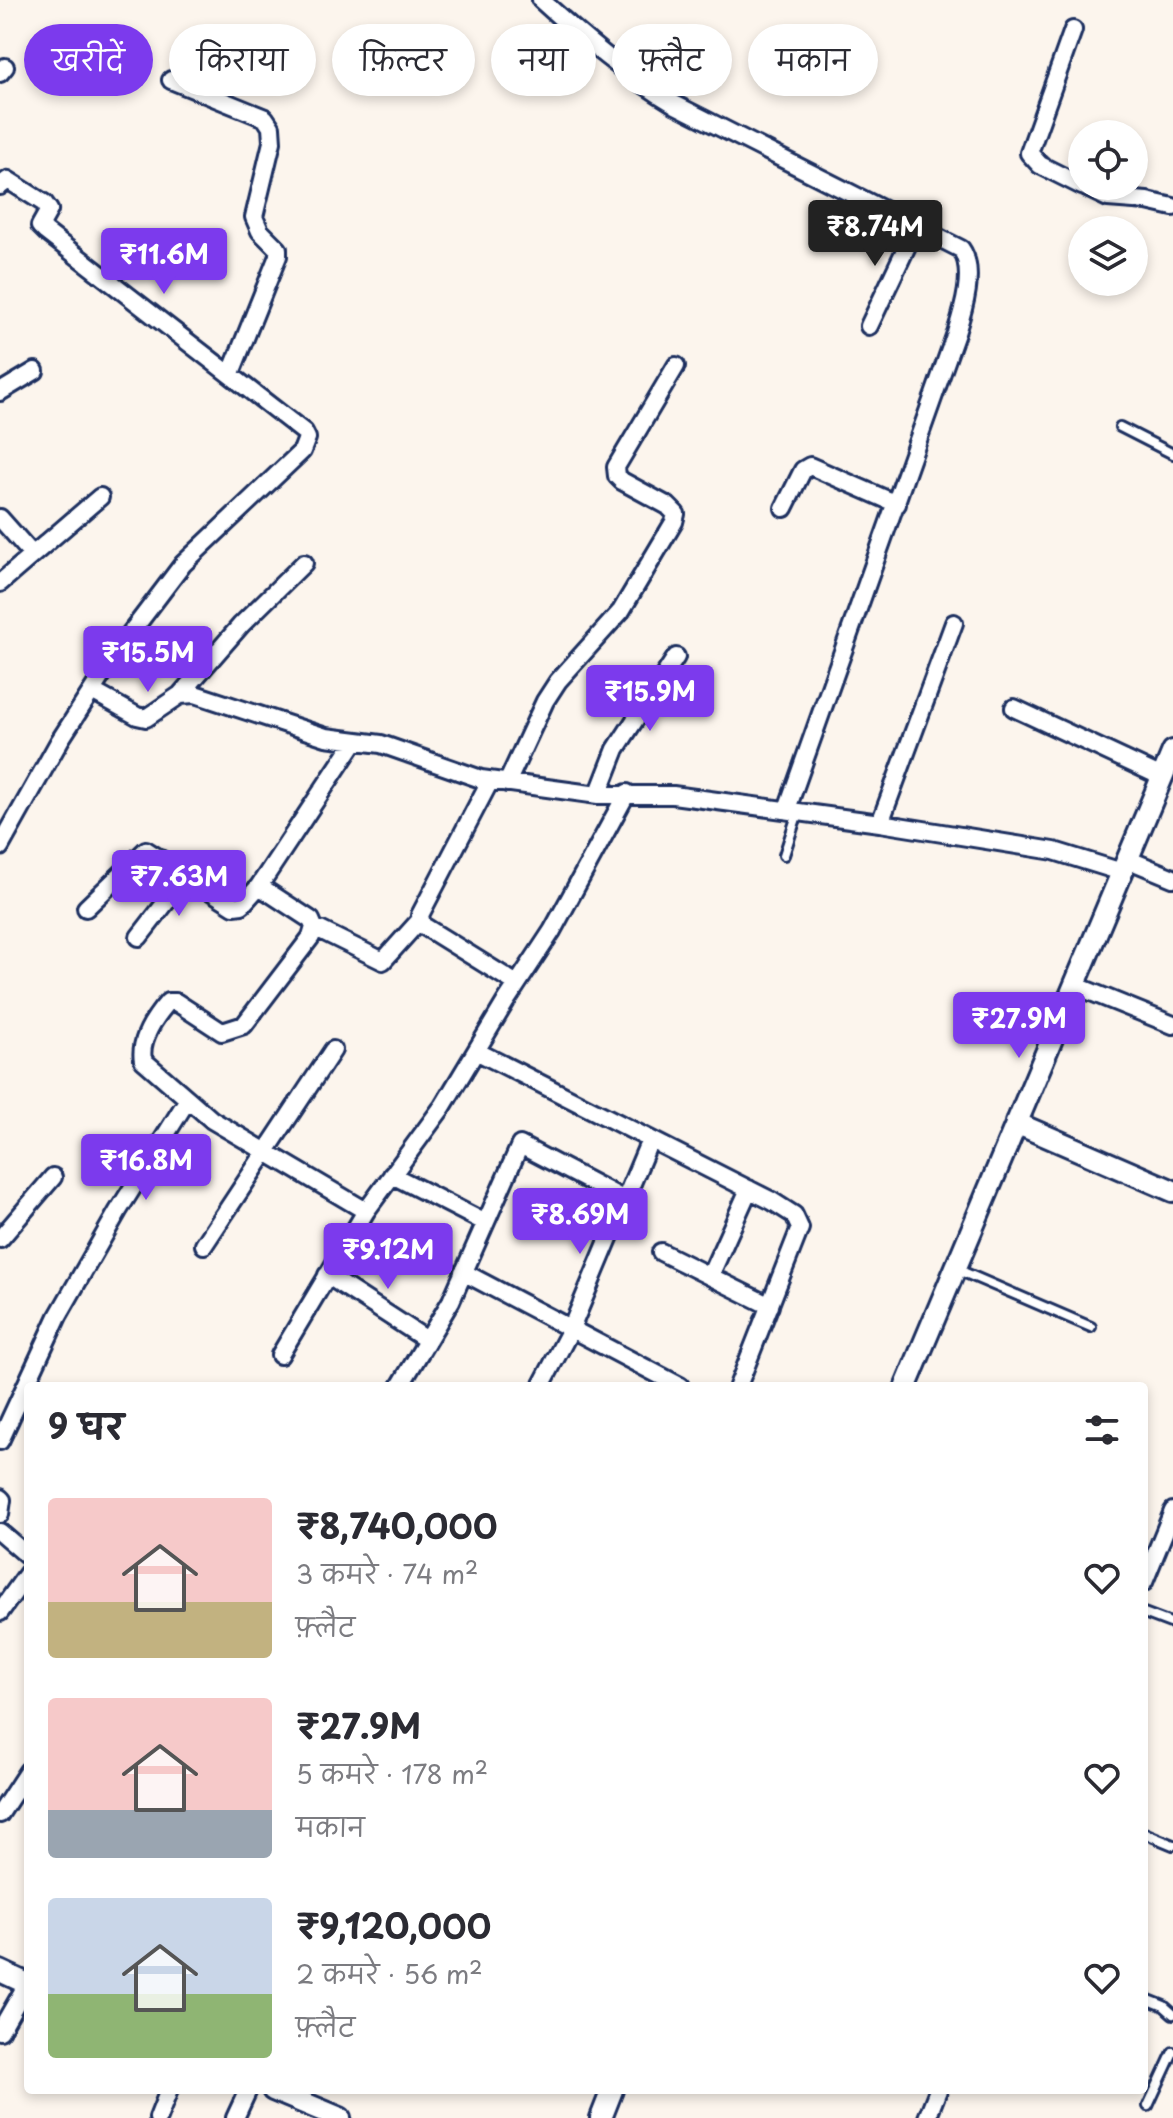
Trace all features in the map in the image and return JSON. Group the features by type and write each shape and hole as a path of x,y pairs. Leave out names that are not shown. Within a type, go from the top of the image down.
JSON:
{"street":[{"path":"541,0 601,54 666,99 961,249 967,263 956,333 793,810"},
{"path":"1068,179 1040,165 1029,153 1073,30"},
{"path":"211,96 265,118 271,127 272,142 254,217 260,231 278,249 278,256 231,373"},
{"path":"0,186 8,180 44,203 49,210 40,226 46,232 304,432 307,445 183,564 120,647 60,740 0,847"},
{"path":"1134,200 1173,207"},
{"path":"869,326 916,227"},
{"path":"314,927 383,961 419,921 558,681 571,664 611,626 630,598 676,514 668,506 622,481 617,476 616,467 676,366"},
{"path":"0,392 35,371"},
{"path":"784,508 803,470 810,466 897,504"},
{"path":"0,583 100,497"},
{"path":"0,518 32,554"},
{"path":"92,691 146,718 180,695 241,625 304,563"},
{"path":"880,823 954,623"},
{"path":"598,795 616,749 676,657"},
{"path":"180,695 195,694 326,737 381,744 454,771 499,782 598,795 673,795 793,810 1054,851 1173,878"},
{"path":"1014,708 1162,777"},
{"path":"86,908 146,850 234,906 242,905 259,886 355,741"},
{"path":"908,1382 1173,751"},
{"path":"280,1355 366,1211 443,1106 552,931 627,793"},
{"path":"139,937 187,875"},
{"path":"259,886 311,920 314,927 311,937 244,1025 222,1032 176,1002 168,1002 141,1046 143,1060 212,1120 366,1211"},
{"path":"419,921 517,984"},
{"path":"1074,985 1173,1025"},
{"path":"204,1245 333,1050"},
{"path":"476,1051 749,1189 794,1215 800,1228 740,1382"},
{"path":"27,1382 58,1316 118,1211 188,1099"},
{"path":"1016,1123 1173,1191"},
{"path":"543,1382 571,1329 650,1140"},
{"path":"402,1382 451,1301 520,1145 625,1200"},
{"path":"392,1175 484,1222"},
{"path":"0,1239 53,1177"},
{"path":"710,1276 749,1189"},
{"path":"661,1252 770,1306"},
{"path":"463,1272 666,1382"},
{"path":"327,1275 427,1340"},
{"path":"0,1441 24,1389"},
{"path":"0,1498 0,1514"},
{"path":"1148,1572 1173,1511"},
{"path":"0,1532 24,1553"},
{"path":"0,1612 24,1579"},
{"path":"0,1814 24,1777"},
{"path":"0,1971 24,1983"},
{"path":"0,2031 24,1989"},
{"path":"158,2118 167,2094"},
{"path":"235,2118 246,2094"},
{"path":"283,2094 340,2118"},
{"path":"601,2118 610,2094"},
{"path":"927,2118 936,2094"}],"lane":[{"path":"1120,427 1173,454"},
{"path":"784,855 793,810"},
{"path":"955,1269 1091,1327"},
{"path":"1148,1615 1173,1624"},
{"path":"1148,1835 1173,1845"},
{"path":"1148,2000 1164,2006 1173,2014"},
{"path":"1148,2106 1173,2052"}]}
